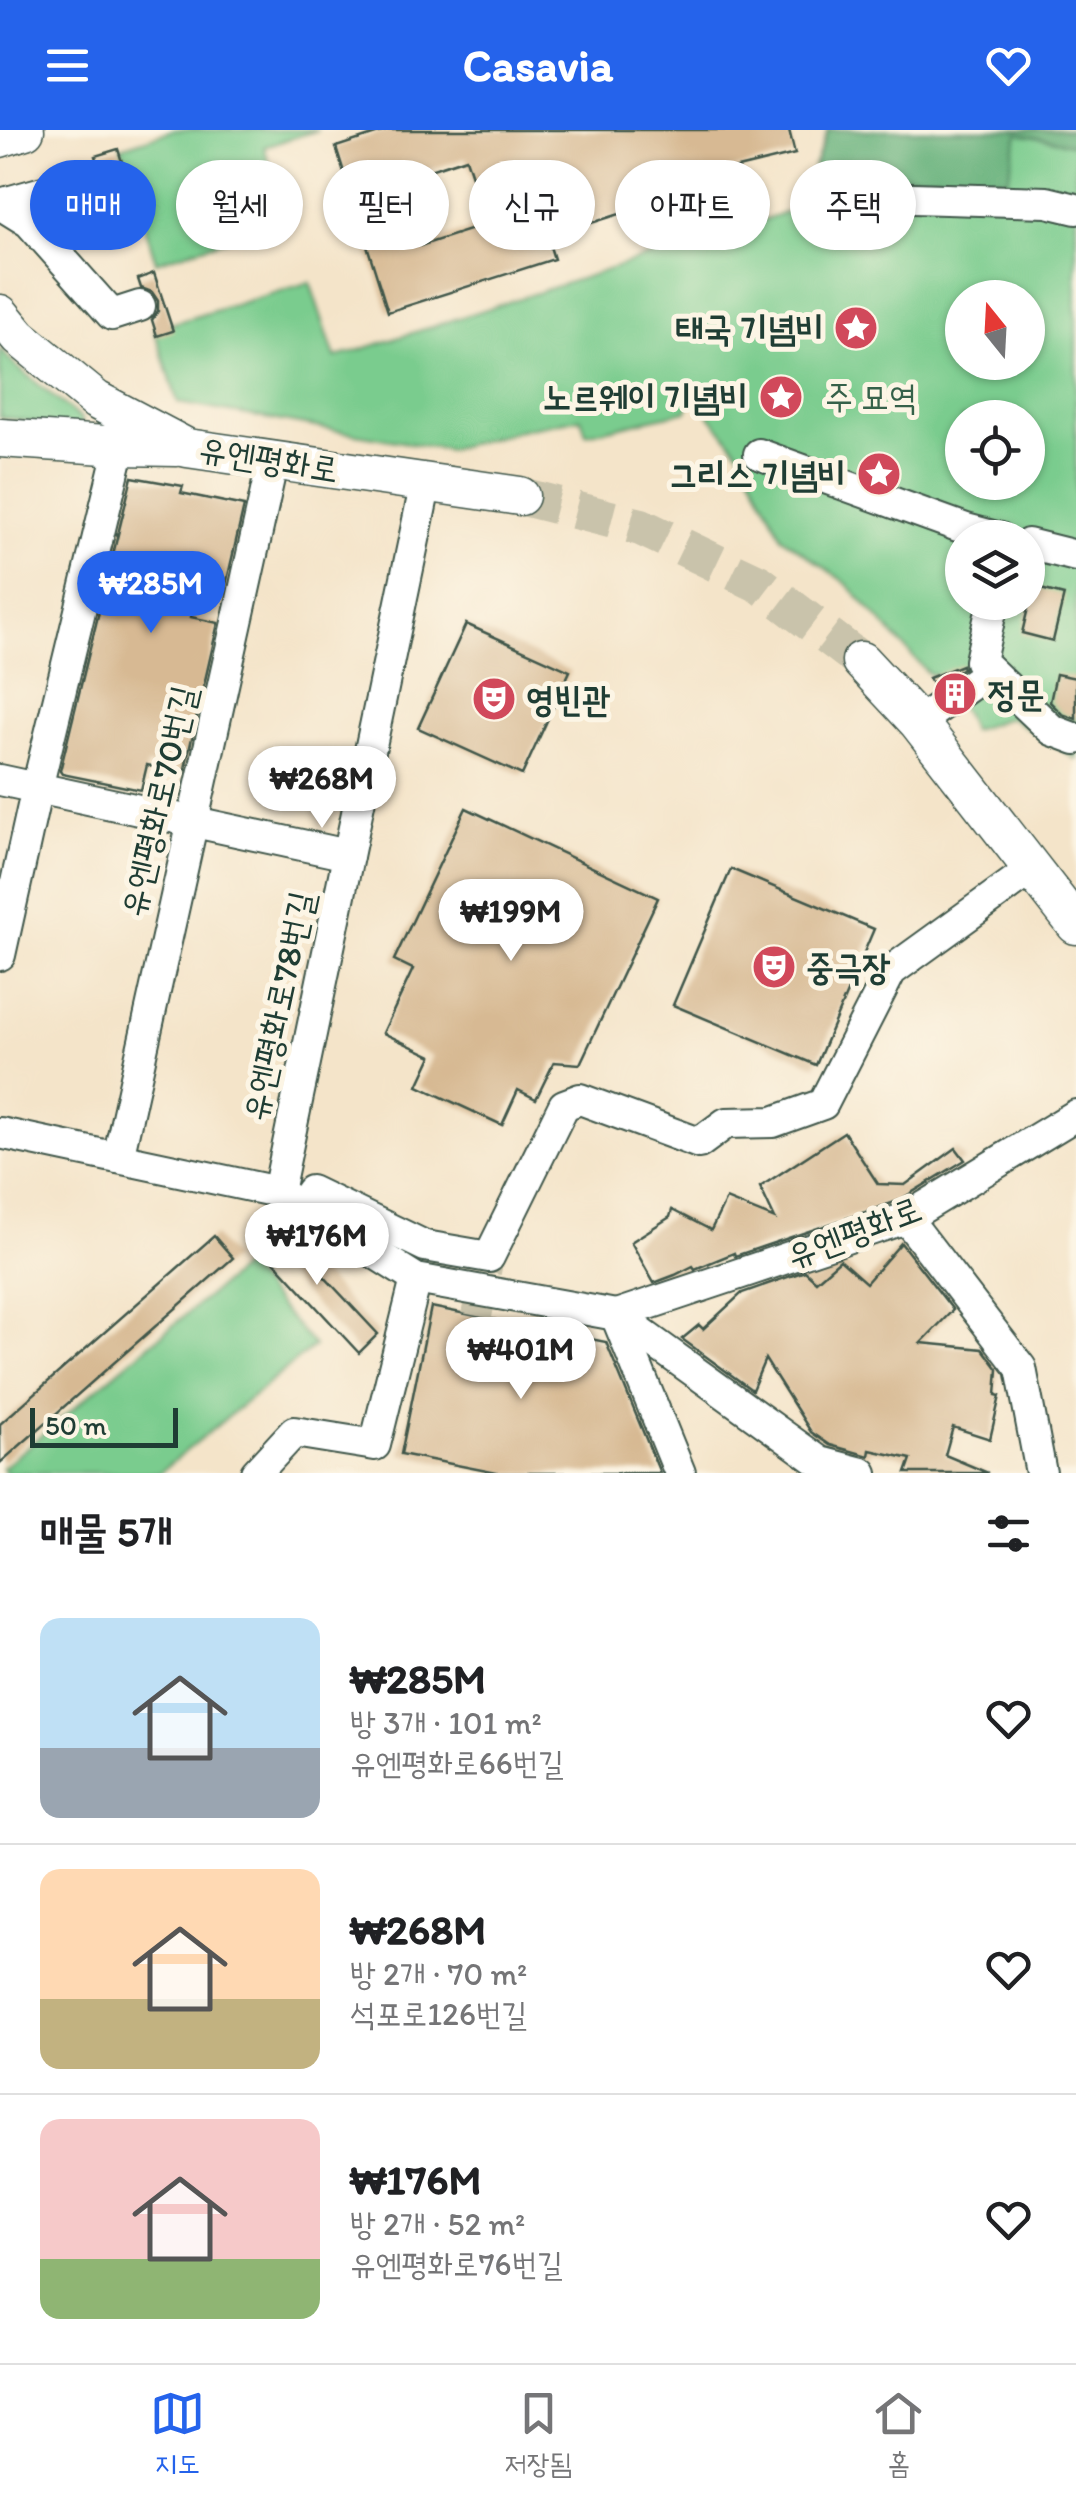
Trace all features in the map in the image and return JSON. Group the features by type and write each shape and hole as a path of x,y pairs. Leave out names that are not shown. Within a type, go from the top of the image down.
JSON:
{"main road":[{"path":"0,138 25,130"},
{"name":"유엔평화로","path":"0,314 20,337 96,400 187,448 520,496"},
{"path":"0,438 187,448"},
{"path":"861,661 918,722 1076,925"}],"street":[{"path":"0,204 30,196"},
{"path":"916,198 1047,202 1076,209"},
{"path":"0,204 29,222 112,315 140,306"},
{"path":"0,955 120,446"},
{"path":"759,454 945,521"},
{"name":"유엔평화로70번길","path":"118,1158 273,460"},
{"name":"유엔평화로78번길","path":"289,1200 348,855 426,482"},
{"path":"1045,548 1076,556"},
{"path":"989,620 980,660 1052,730 1076,739"},
{"path":"918,722 990,672"},
{"path":"0,780 348,855"},
{"path":"289,1200 311,1191 425,1246 489,1257 564,1105 580,1100 699,1143 726,1123 772,1122 823,1104 892,971 1032,869"},
{"name":"유엔평화로","path":"616,1316 906,1218 1076,1114"},
{"path":"0,1133 289,1200 416,1278 616,1316 820,1462 862,1473"},
{"path":"906,1218 1021,1368 1041,1473"},
{"path":"256,1473 294,1432 375,1445 416,1278"},
{"path":"616,1316 680,1473"}],"green space":[{"path":"173,130 318,130 264,147 268,160 176,160 176,250 193,250 156,262 152,250 156,250 156,160 125,160 121,147"},
{"name":"주 묘역","path":"828,130 1076,130 1076,759 1010,717 971,731 965,715 937,675 929,674 846,583 782,537 740,452 692,394 687,411 586,434 581,418 448,450 178,403 154,329 310,282 335,358 669,250 770,250 770,217 790,211 790,250 916,250 916,160 817,160"},
{"path":"828,130 1076,130 1076,145 1018,134 1008,179 916,176 916,160 817,160"},
{"path":"0,349 82,420 80,429 0,417"},
{"path":"244,1266 314,1346 159,1473 6,1473 2,1468"}],"building":[{"path":"388,130 789,130 795,154 770,160 615,160 615,215 595,222 595,160 469,160 469,167 466,158 449,164 449,160 340,160 336,147"},
{"path":"118,149 121,160 96,160 95,156"},
{"path":"469,230 469,250 551,250 554,259 388,312 368,250 449,250 449,237"},
{"path":"154,273 173,331 157,336 152,320 158,311 158,301 152,292 141,288 138,279"},
{"path":"132,477 183,486 181,493 244,506 224,593 197,588 191,617 218,623 184,773 147,765 141,790 60,771"},
{"path":"1045,590 1064,595 1053,641 1022,633 1025,620 1045,620"},
{"name":"영빈관","path":"466,624 570,671 522,775 418,728"},
{"path":"962,665 963,668 934,688 929,678"},
{"path":"1056,674 1076,678 1076,719 1062,714 1050,702"},
{"path":"466,808 658,898 580,1064 554,1062 536,1099 518,1090 502,1125 418,1086 432,1056 383,1033 413,969 394,960"},
{"name":"중극장","path":"731,869 874,929 816,1065 673,1005"},
{"path":"844,1132 878,1184 905,1185 956,1148 965,1160 898,1201 695,1269 693,1266 654,1283 631,1242 670,1217 672,1210 711,1230 726,1199 775,1219 760,1187"},
{"path":"275,1224 378,1334 359,1353 256,1242"},
{"path":"214,1236 233,1258 0,1463 0,1424"},
{"path":"901,1243 953,1310 921,1343 983,1349 998,1369 996,1395 1000,1396 990,1439 953,1427 945,1455 988,1473 906,1473 911,1459 870,1450 869,1456 830,1445 811,1432 765,1359 752,1390 682,1339 699,1325 703,1329 742,1293 805,1271 816,1281 840,1260 866,1283"},
{"path":"431,1307 606,1342 660,1473 497,1473 401,1454"}],"tunnel":[{"path":"520,496 641,527 760,584 861,661"},
{"path":"477,1316 489,1257"}],"place":[{"name":"태국 기념비","path":"856,328"},
{"name":"노르웨이 기념비","path":"781,397"},
{"name":"그리스 기념비","path":"879,474"},
{"name":"정문","path":"955,694"},
{"name":"영빈관","path":"494,699"},
{"name":"중극장","path":"774,967"}]}
